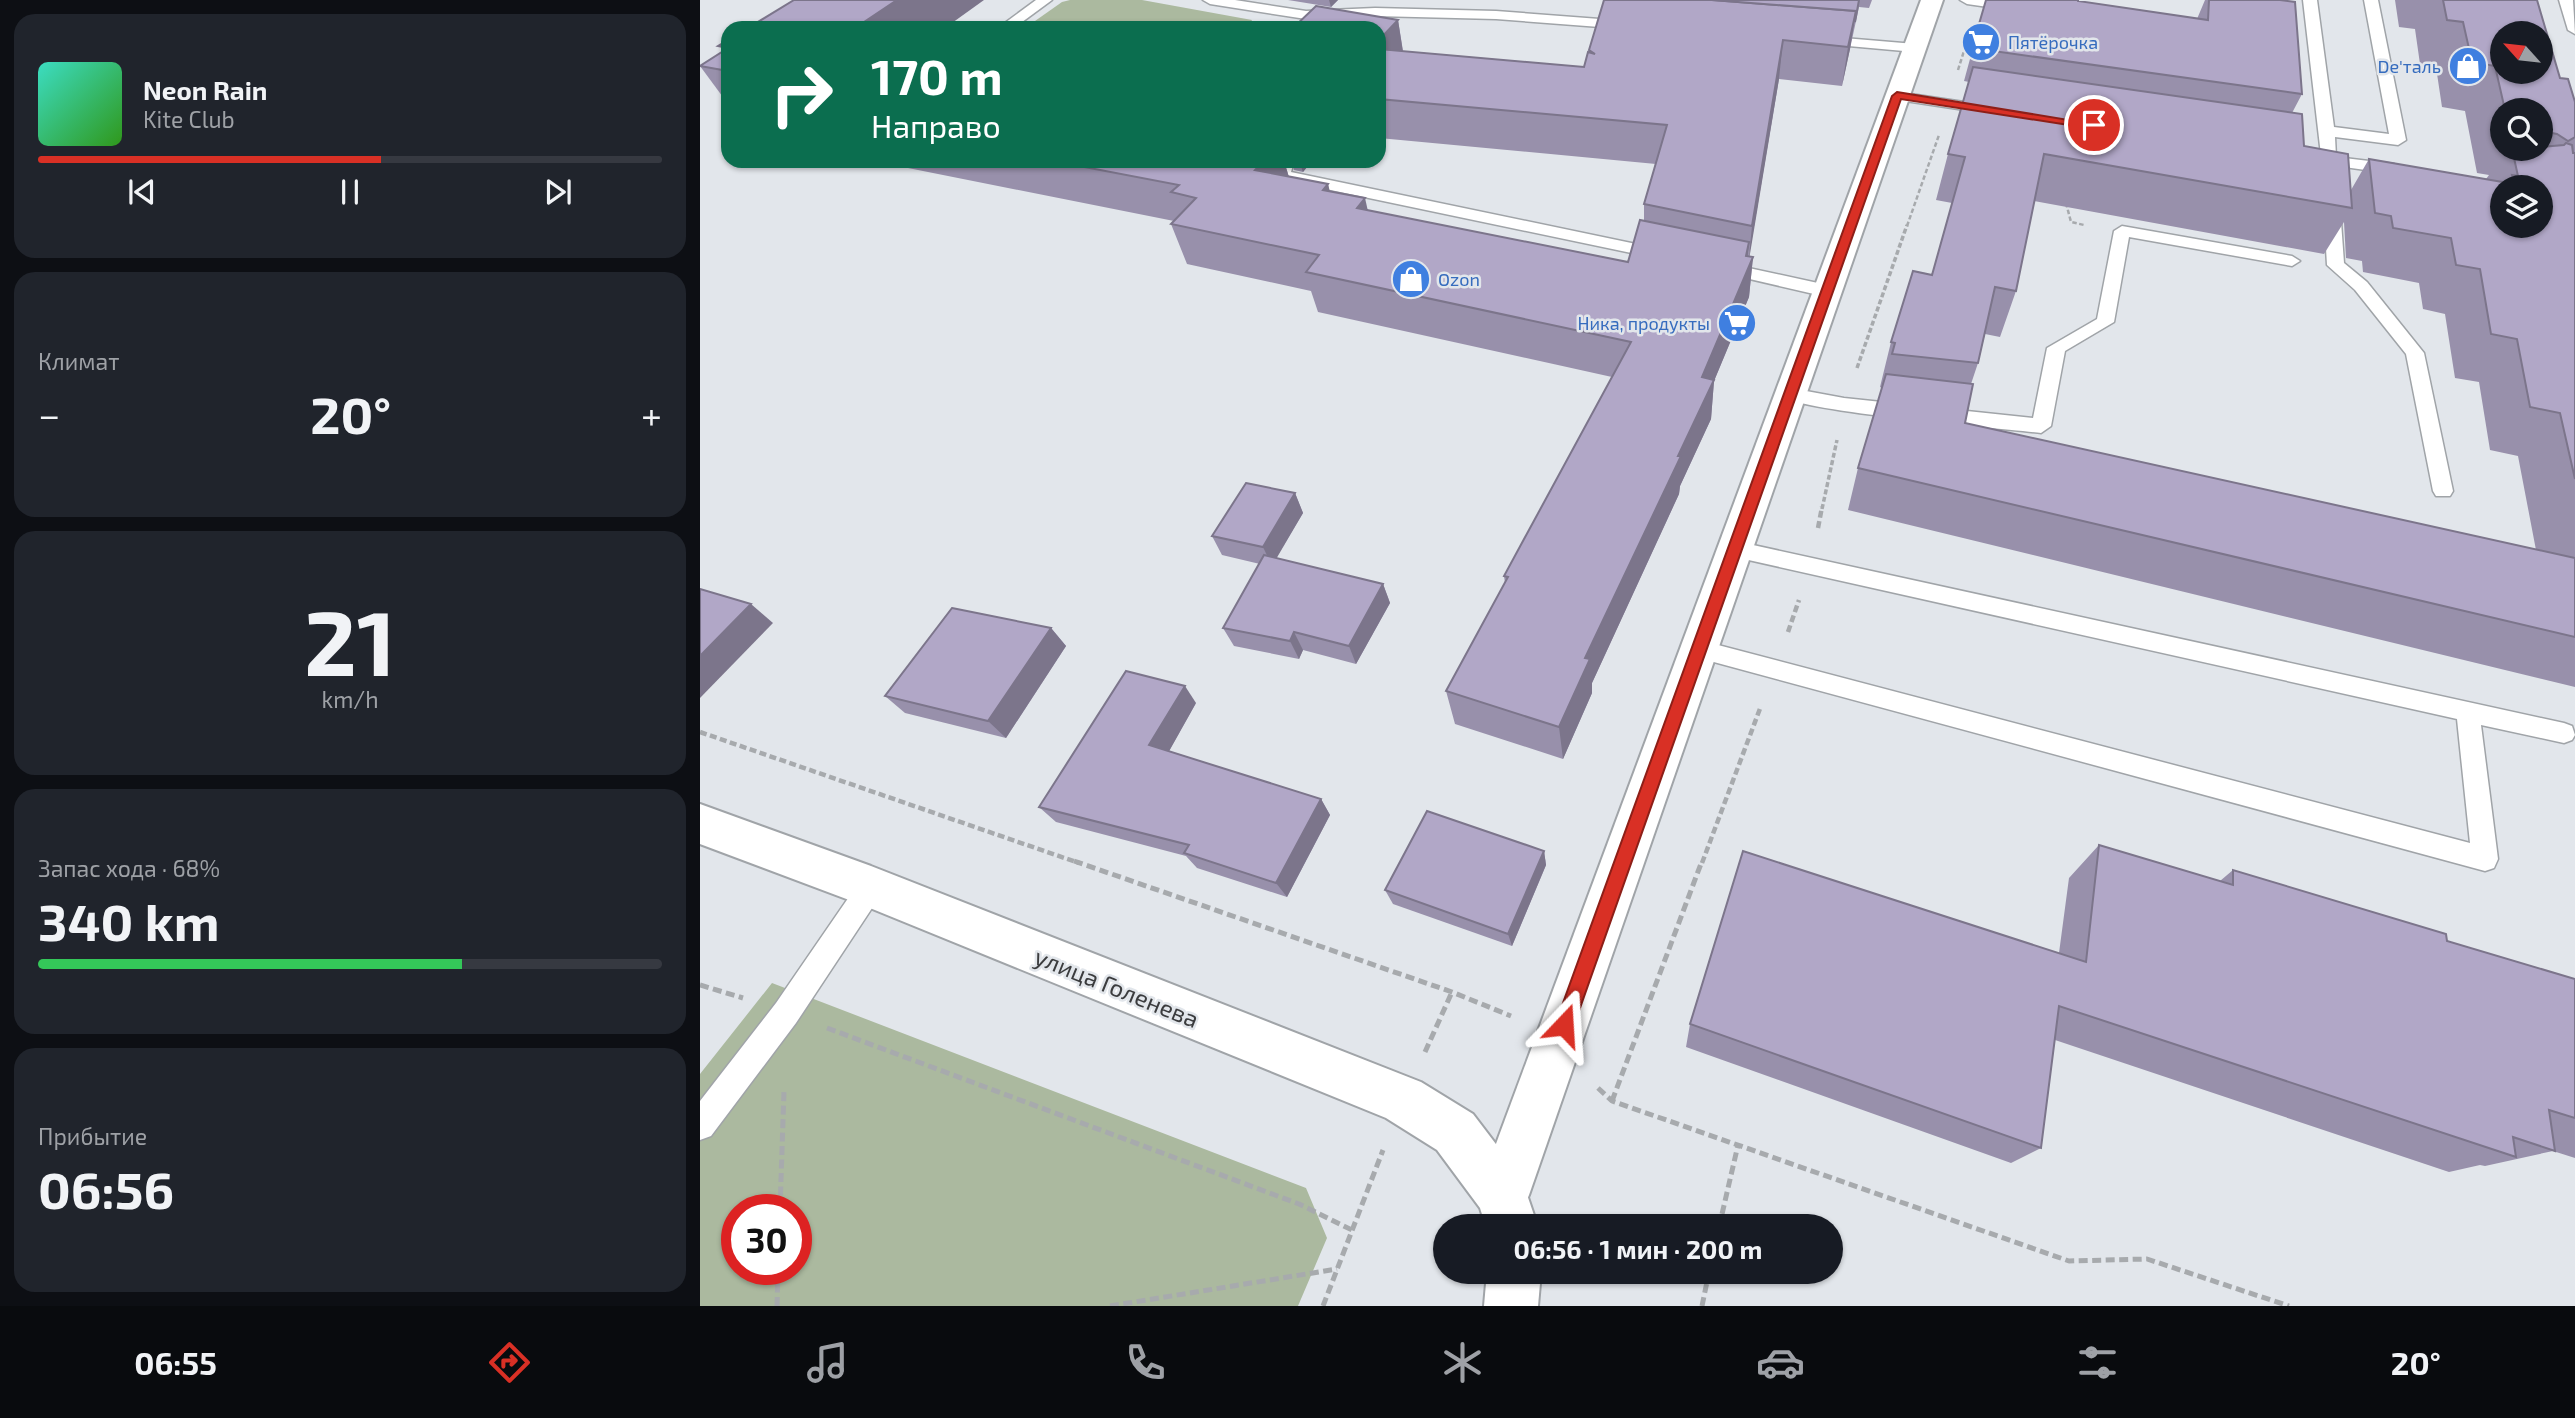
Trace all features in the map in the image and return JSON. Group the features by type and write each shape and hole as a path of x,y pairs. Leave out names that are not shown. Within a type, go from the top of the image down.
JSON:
{"street":[{"path":"1508,1211 1556,1050 1932,0"},
{"name":"улица Голенева","path":"700,824 871,887 1403,1100 1454,1132 1508,1211"},
{"path":"1511,1306 1513,1284"}],"lane":[{"path":"1015,21 1045,0"},
{"path":"1210,0 1306,15 1377,6 1636,26"},
{"path":"1926,0 1932,0"},
{"path":"1967,0 2025,8"},
{"path":"2309,0 2327,131 2336,265 2361,286 2415,353 2443,491"},
{"path":"2327,131 2398,140 2371,0"},
{"path":"2566,0 2575,30"},
{"path":"1300,21 1306,15"},
{"path":"1803,39 1915,48"},
{"path":"1897,96 2012,113"},
{"path":"2304,157 2412,172"},
{"path":"1284,168 1283,175 1681,259"},
{"path":"1790,395 1844,405 2041,426 2056,348 2105,322 2122,231 2292,261"},
{"path":"1708,264 1827,291"},
{"path":"1735,549 2564,733"},
{"path":"1699,649 2485,859 2468,712"},
{"path":"700,1125 786,1013 871,887"}],"path":[{"path":"1938,138 1951,141"},
{"path":"2065,197 2071,222 2122,231"},
{"path":"700,732 1451,992 1525,1021 1612,1101 2069,1261 2147,1259 2288,1306"},
{"path":"700,985 786,1013 1299,1204 1352,1230"},
{"path":"780,1194 786,1013"},
{"path":"1722,1214 1738,1144"},
{"path":"1110,1306 1337,1269"},
{"path":"1702,1306 1707,1284"},
{"path":"777,1306 778,1285"}],"green space":[{"path":"1142,0 1252,20 1035,21 1062,2"},
{"path":"772,983 1306,1188 1327,1238 1298,1306 700,1306 700,1074"}],"building":[{"path":"794,0 897,0 866,21 760,21"},
{"path":"1604,0 1712,0 1856,11 1848,47 1783,40 1752,226 1644,204 1667,125 1386,100 1386,50 1584,67 1588,52 1595,54 1589,50"},
{"path":"1712,0 1859,0 1855,22 1856,11"},
{"path":"1986,0 2078,0 2208,20 2209,0 2295,2 2302,94 1979,49 1984,32 1977,31"},
{"path":"2443,0 2537,0 2543,21 2490,21 2490,65 2472,62 2463,22 2447,20"},
{"path":"1316,6 1398,20 1386,33 1386,21 1300,21"},
{"path":"721,52 721,70 700,66"},
{"path":"2553,54 2560,78 2568,79 2575,102 2575,137 2568,141 2553,133 2553,98 2502,98 2499,84 2553,84"},
{"path":"1973,67 2302,114 2304,146 2348,154 2352,208 2044,154 2016,291 1995,287 1978,363 1892,354 1895,343 1891,342 1913,271 1932,275 1965,157 1948,154"},
{"path":"2566,143 2572,145 2575,153 2575,479 2560,413 2530,407 2517,339 2491,334 2480,269 2456,265 2451,238 2393,228 2391,216 2375,213 2369,159 2490,180 2490,238 2553,238 2553,175 2518,175 2515,161 2553,161 2553,146"},
{"path":"1090,168 1257,168 1255,170 1328,184 1323,190 1365,198 1357,208 1628,262 1640,220 1749,242 1746,256 1753,257 1702,377 1714,380 1585,658 1590,659 1559,727 1446,691 1508,577 1504,576 1631,342 1306,272 1319,255 1171,224 1196,198 1171,192 1179,185"},
{"path":"1886,374 1973,384 1965,423 2575,558 2575,637 1858,468"},
{"path":"1246,483 1295,493 1263,547 1212,536"},
{"path":"1264,555 1383,584 1349,646 1294,632 1290,641 1223,628"},
{"path":"700,589 751,604 700,656"},
{"path":"952,608 1051,628 988,721 885,696"},
{"path":"1126,671 1185,686 1149,745 1321,799 1276,883 1184,853 1189,845 1039,807"},
{"path":"1427,811 1544,851 1508,934 1385,890"},
{"path":"2099,845 2233,885 2233,870 2446,934 2447,941 2575,979 2575,1118 2549,1110 2555,1151 2513,1137 2516,1157 2059,1006 2041,1148 1690,1024 1743,851 2086,962"}],"place":[{"name":"Пятёрочка","path":"1981,42"},
{"name":"De'таль","path":"2468,66"},
{"name":"Ozon","path":"1411,279"},
{"name":"Ника, продукты","path":"1737,323"}],"route":[{"path":"1564,1025 1897,96 2094,125"}]}
